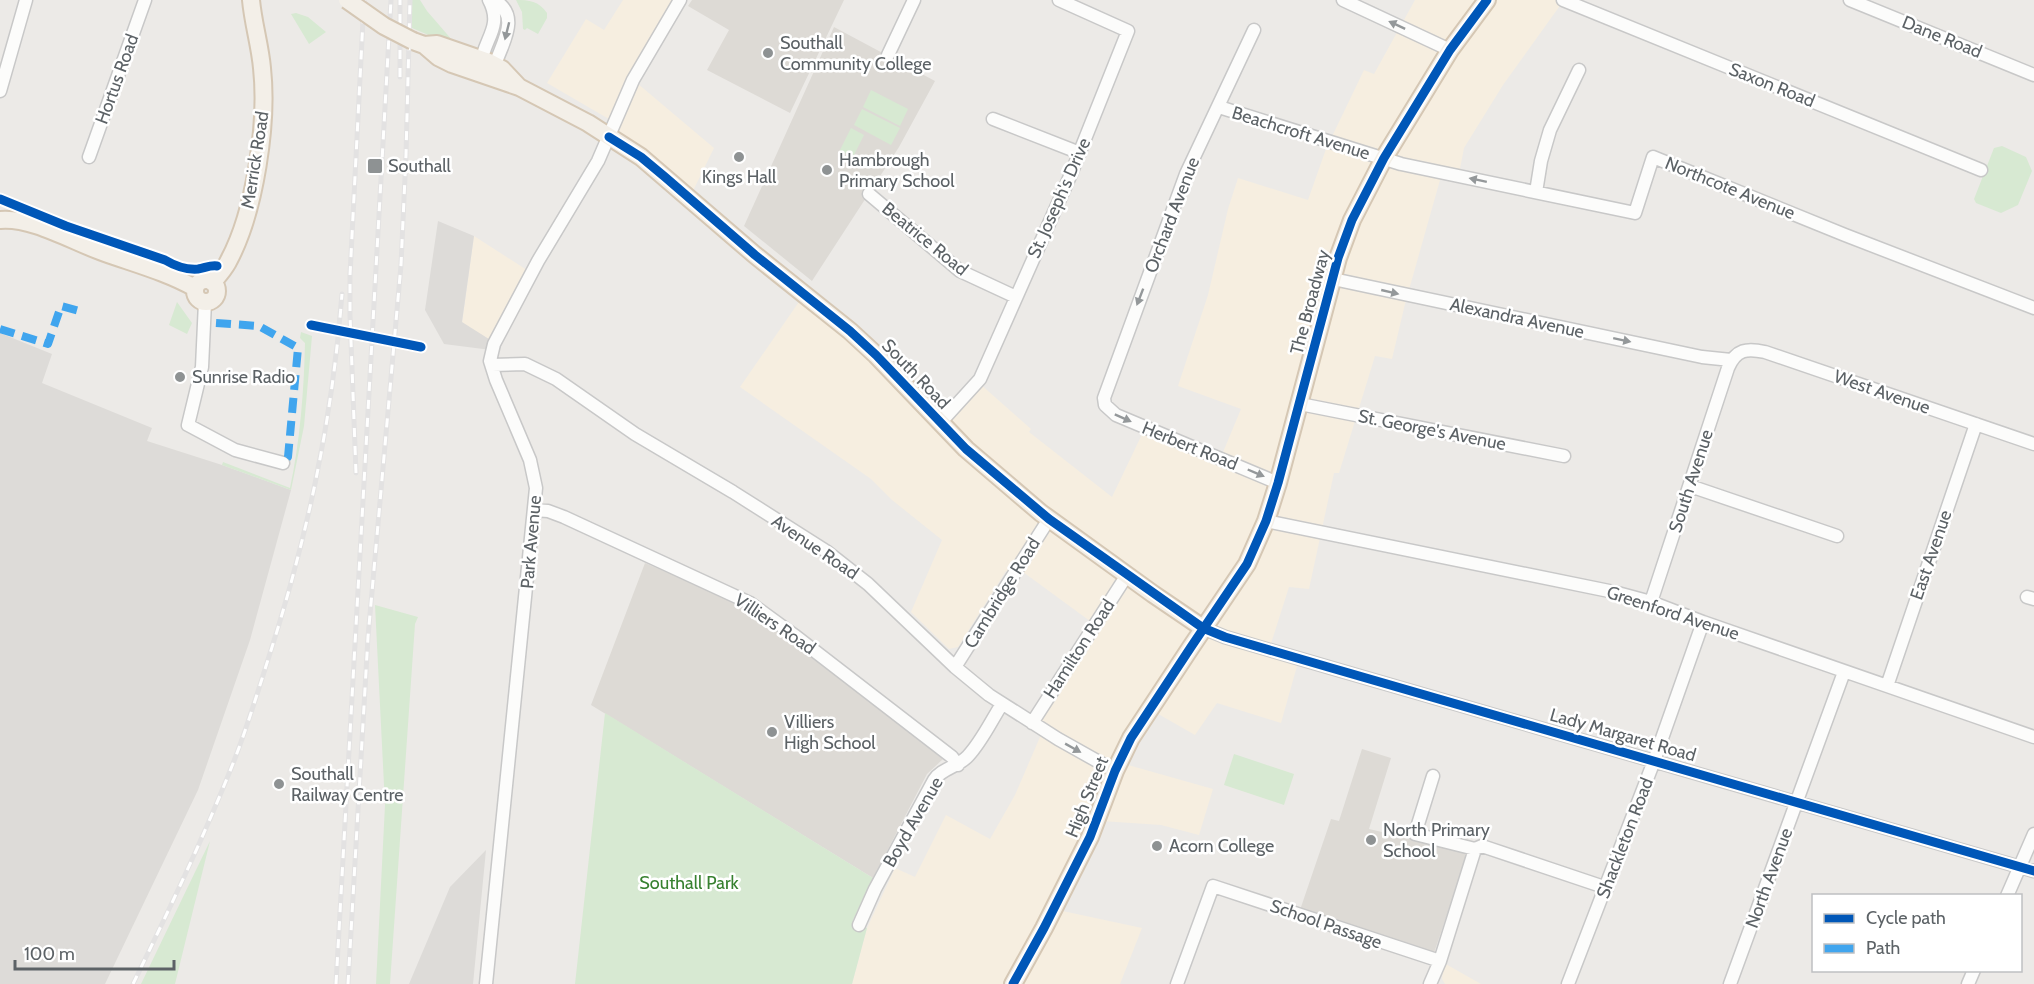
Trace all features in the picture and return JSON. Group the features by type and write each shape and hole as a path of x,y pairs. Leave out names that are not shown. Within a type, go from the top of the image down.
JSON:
{"main road":[{"name":"Merrick Road","path":"213,283 225,267 238,242 246,218 259,154 264,108 262,69 251,0"},
{"name":"Merrick Road","path":"256,29 258,0"},
{"name":"South Road","path":"347,0 384,26 452,64 492,69"},
{"name":"The Broadway","path":"1203,628 1274,523 1278,483 1333,279 1352,220 1384,158 1450,50 1486,0"},
{"name":"South Road","path":"418,43 437,44 492,69 641,157 755,255 850,331 966,449 1049,519 1203,628"},
{"path":"0,220 21,221 36,226 105,253 159,270 195,288"},
{"path":"203,280 213,283 217,289 212,300 206,302 198,299 195,288 203,280"},
{"name":"High Street","path":"1013,984 1099,819 1115,771 1137,729 1203,628"}],"street":[{"path":"0,91 26,0"},
{"name":"Hortus Road","path":"89,157 145,0"},
{"path":"489,0 495,14 492,69"},
{"path":"492,69 507,35 509,17 505,9 494,0"},
{"name":"Park Avenue","path":"486,984 536,488 534,471 496,380 490,361 492,350 500,329 598,161 633,80 680,0"},
{"path":"888,55 914,0"},
{"name":"St. Joseph's Drive","path":"940,423 980,379 1080,153 1128,31 1059,0"},
{"path":"1343,0 1450,50"},
{"name":"Saxon Road","path":"1563,0 1981,170"},
{"name":"Dane Road","path":"1850,0 2034,75"},
{"name":"Orchard Avenue","path":"1105,405 1106,389 1181,185 1254,30"},
{"path":"1536,192 1541,161 1550,130 1579,70"},
{"name":"Beachcroft Avenue","path":"1219,107 1384,158"},
{"path":"993,119 1080,153"},
{"name":"Northcote Avenue","path":"1384,158 1401,164 1635,213 1653,157 2034,308"},
{"name":"Beatrice Road","path":"869,194 960,271 1016,297"},
{"name":"Alexandra Avenue","path":"1333,279 1702,357 1731,360"},
{"path":"206,302 202,367 188,425 235,450 283,463"},
{"name":"West Avenue","path":"1731,360 1745,350 1765,352 2034,444"},
{"name":"South Avenue","path":"1651,602 1731,360"},
{"name":"Avenue Road","path":"492,365 519,363 543,372 568,386 644,439 826,551 868,584 955,667 1002,704 1115,771"},
{"name":"St. George's Avenue","path":"1300,404 1564,456"},
{"name":"Herbert Road","path":"1105,405 1116,415 1278,483"},
{"name":"East Avenue","path":"1887,686 1976,424"},
{"path":"1690,486 1837,536"},
{"name":"Villiers Road","path":"534,510 552,512 564,517 750,603 952,756 958,765"},
{"name":"Cambridge Road","path":"955,667 1049,519"},
{"name":"Greenford Avenue","path":"1274,523 1589,587 1651,602 1844,672 2034,737"},
{"name":"Hamilton Road","path":"1032,723 1128,575"},
{"name":"Shackleton Road","path":"1568,984 1607,888 1703,622"},
{"name":"Lady Margaret Road","path":"1203,628 1225,637 2034,871"},
{"name":"North Avenue","path":"1730,984 1844,672"},
{"name":"Boyd Avenue","path":"859,925 875,889 934,780 944,771 958,765 971,752 1002,704"},
{"path":"1433,776 1415,834 1475,849 1482,846 1607,888"},
{"path":"2008,894 2034,834"},
{"path":"1430,984 1440,961 1475,849"},
{"name":"School Passage","path":"1177,984 1213,885 1440,961"}],"shaded area":[{"path":"623,0 676,0 631,78 714,148 690,197 609,137 614,122 547,83 586,19 604,30"},
{"name":"Southall Community College","path":"692,0 844,0 790,113 707,70 729,30 688,6"},
{"path":"1415,0 1564,0 1503,85 1464,148 1459,174 1442,173 1392,359 1375,356 1339,473 1334,473 1309,589 1289,587 1269,650 1299,659 1281,723 1217,703 1195,735 1153,711 1121,763 1213,789 1199,835 1161,825 1101,821 1058,910 1142,928 1120,984 852,984 867,928 895,868 915,877 946,815 990,839 1015,795 1043,730 1032,723 1094,624 1023,572 1012,575 1006,571 958,647 949,649 911,612 942,540 892,500 871,479 740,387 803,296 941,424 979,383 1031,429 1029,432 1112,497 1145,428 1221,457 1241,409 1178,386 1208,295 1228,209 1238,178 1308,200 1326,149 1364,70 1374,74"},
{"name":"Hambrough Primary School","path":"834,27 935,81 899,147 812,281 744,226"},
{"path":"438,221 474,236 462,322 492,341 491,350 444,344 425,310"},
{"path":"474,236 530,272 492,341 462,323"},
{"path":"0,333 52,354 42,383 152,428 147,441 291,490 250,640 198,790 105,984 0,984"},
{"name":"Villiers High School","path":"645,563 710,591 768,622 943,759 927,774 873,878 591,705"},
{"name":"North Primary School","path":"1362,749 1391,758 1369,829 1468,852 1434,953 1300,910 1331,819 1339,821"},
{"path":"486,850 473,984 409,984 450,887"},
{"path":"1444,963 1481,984 1445,984 1442,979"}],"green space":[{"path":"412,0 420,0 459,48 412,28"},
{"path":"516,0 533,2 547,13 547,18 538,34 527,28 523,29 522,12"},
{"path":"296,13 308,17 326,32 309,44 291,14"},
{"path":"871,90 908,109 900,126 863,107"},
{"path":"862,109 900,128 891,145 854,125"},
{"path":"851,128 864,135 853,157 840,150"},
{"path":"2002,146 2026,157 2032,171 2018,205 2001,213 1976,203 1974,199 1994,148"},
{"path":"177,302 192,323 187,334 169,325"},
{"path":"301,332 312,336 304,426 291,490 222,465 223,462 290,488 299,434 302,397 305,343 300,338"},
{"path":"375,605 418,617 415,624 390,984 376,984 385,805"},
{"name":"Southall Park","path":"605,713 873,878 853,920 867,928 852,984 575,984"},
{"path":"1234,754 1294,774 1284,805 1224,785"},
{"path":"210,841 175,984 141,984"}],"railway":[{"path":"356,473 350,275 364,0"},
{"path":"336,984 391,0"},
{"path":"400,0 400,77"},
{"path":"348,984 368,637 401,265 410,0"},
{"path":"133,984 223,789 247,726 280,620 305,529 324,436 332,390 342,294"}],"marked path":[{"path":"0,329 48,344 61,306 83,312"},
{"path":"216,323 259,326 298,348 288,457 283,463"}],"cycle path":[{"path":"1013,984 1090,837 1115,771 1131,738 1247,564 1266,521 1278,483 1338,258 1352,220 1384,158 1450,50 1487,0"},
{"path":"609,137 641,157 755,255 850,331 966,449 1049,519 1203,628 1225,637 2034,871"},
{"path":"0,199 66,226 180,267 198,269 217,266"},
{"path":"311,325 421,347"}],"place":[{"name":"Southall Community College","path":"768,53"},
{"name":"Kings Hall","path":"739,157"},
{"name":"Southall","path":"375,166"},
{"name":"Hambrough Primary School","path":"827,170"},
{"name":"Sunrise Radio","path":"180,377"},
{"name":"Villiers High School","path":"772,732"},
{"name":"Southall Railway Centre","path":"279,784"},
{"name":"North Primary School","path":"1371,840"},
{"name":"Acorn College","path":"1157,846"}]}
